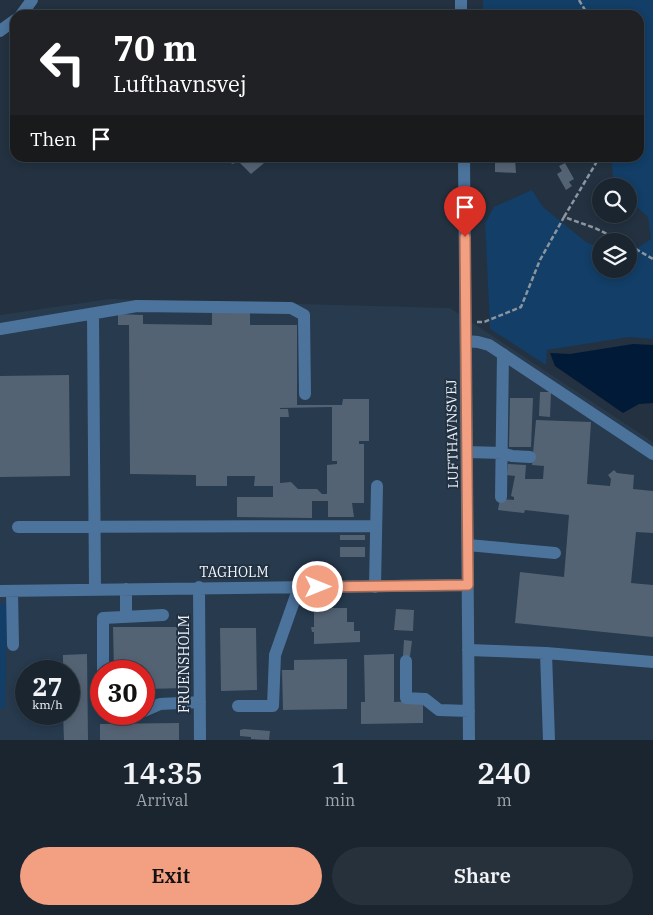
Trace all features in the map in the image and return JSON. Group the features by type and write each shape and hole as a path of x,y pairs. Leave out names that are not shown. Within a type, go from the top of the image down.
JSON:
{"street":[{"name":"LUFTHAVNSVEJ","path":"464,162 469,740"},
{"path":"0,329 93,315 137,306 291,308 304,315 305,394"},
{"path":"93,315 95,589"},
{"path":"466,341 489,345 653,454"},
{"path":"501,497 503,354"},
{"path":"467,452 502,453 512,456 530,457"},
{"path":"375,587 377,486"},
{"path":"18,527 376,526"},
{"path":"468,545 555,552"},
{"name":"TAGHOLM","path":"6,591 468,585"},
{"name":"FRUENSHOLM","path":"199,587 200,740"},
{"path":"238,706 273,706 275,655 299,587"},
{"path":"126,588 126,616"},
{"path":"6,591 13,645"},
{"path":"103,660 103,618 164,615"},
{"path":"468,650 546,653 653,662"},
{"path":"546,653 549,740"},
{"path":"406,660 406,698 425,699 439,710 469,711"},
{"path":"155,706 160,704 200,702"}],"path":[{"path":"466,322 484,322 521,308 540,260 597,162"},
{"path":"564,216 606,233"},
{"path":"637,250 653,259"}],"shaded area":[{"path":"483,0 653,0 653,339 629,337 547,350 546,365 490,329 485,223 494,207 532,190 543,207 586,242 592,244 592,278 637,278 637,248 651,239 648,217 637,207 637,178 613,178 612,162 644,162 644,10 483,10"},
{"path":"109,299 450,308 653,442 653,740 0,740 0,315"},
{"path":"633,344 653,345 653,403 639,404 623,413 555,366 550,353 570,354"},
{"path":"7,603 5,708 0,708 0,604"}],"building":[{"path":"239,162 265,162 251,174"},
{"path":"495,162 515,162 516,173 495,172"},
{"path":"565,163 574,179 569,182 572,186 566,190 557,174 562,171 559,166"},
{"path":"212,312 250,312 250,325 297,325 297,405 342,405 343,399 369,399 369,441 359,441 359,444 364,444 364,503 352,503 354,517 328,517 328,501 312,501 312,518 237,517 237,497 273,497 273,486 254,486 255,476 227,476 227,486 196,486 196,475 130,474 129,325 118,325 118,314 143,315 143,324 212,325","holes":["332,407 332,461 337,461 337,464 327,465 327,494 322,494 317,489 298,489 291,482 280,483 280,417 289,417 288,409 280,408"]},
{"path":"69,375 70,476 0,477 0,376"},
{"path":"540,392 551,392 550,417 539,416"},
{"path":"510,398 533,398 531,447 509,447"},
{"path":"536,420 591,422 587,484 610,486 611,479 608,475 614,470 617,473 634,475 633,489 653,491 653,533 636,532 631,583 653,585 653,637 515,623 520,572 564,577 569,515 525,510 524,513 498,510 500,499 514,500 514,497 511,496 515,476 507,475 508,464 526,465 525,479 543,479 544,466 532,465"},
{"path":"340,535 365,535 365,540 340,540"},
{"path":"340,547 365,547 365,557 340,557"},
{"path":"314,608 347,608 347,622 354,622 354,631 360,631 360,642 314,644 314,632 312,632 311,627 314,627"},
{"path":"396,609 414,610 413,631 394,630"},
{"path":"113,627 177,627 178,662 186,662 186,688 155,689 155,660 114,660"},
{"path":"220,628 256,628 257,690 221,691"},
{"path":"404,640 412,641 410,656 403,656"},
{"path":"87,654 88,740 64,740 63,725 80,725 80,660 63,660 63,655"},
{"path":"394,654 394,702 423,701 423,723 361,724 361,702 365,702 364,655"},
{"path":"347,659 347,709 283,710 282,670 294,670 294,660"},
{"path":"155,723 179,723 179,740 100,740 100,725 155,725"},
{"path":"240,730 270,731 269,740 240,736"}],"route":[{"path":"318,587 468,585 465,237"}]}
